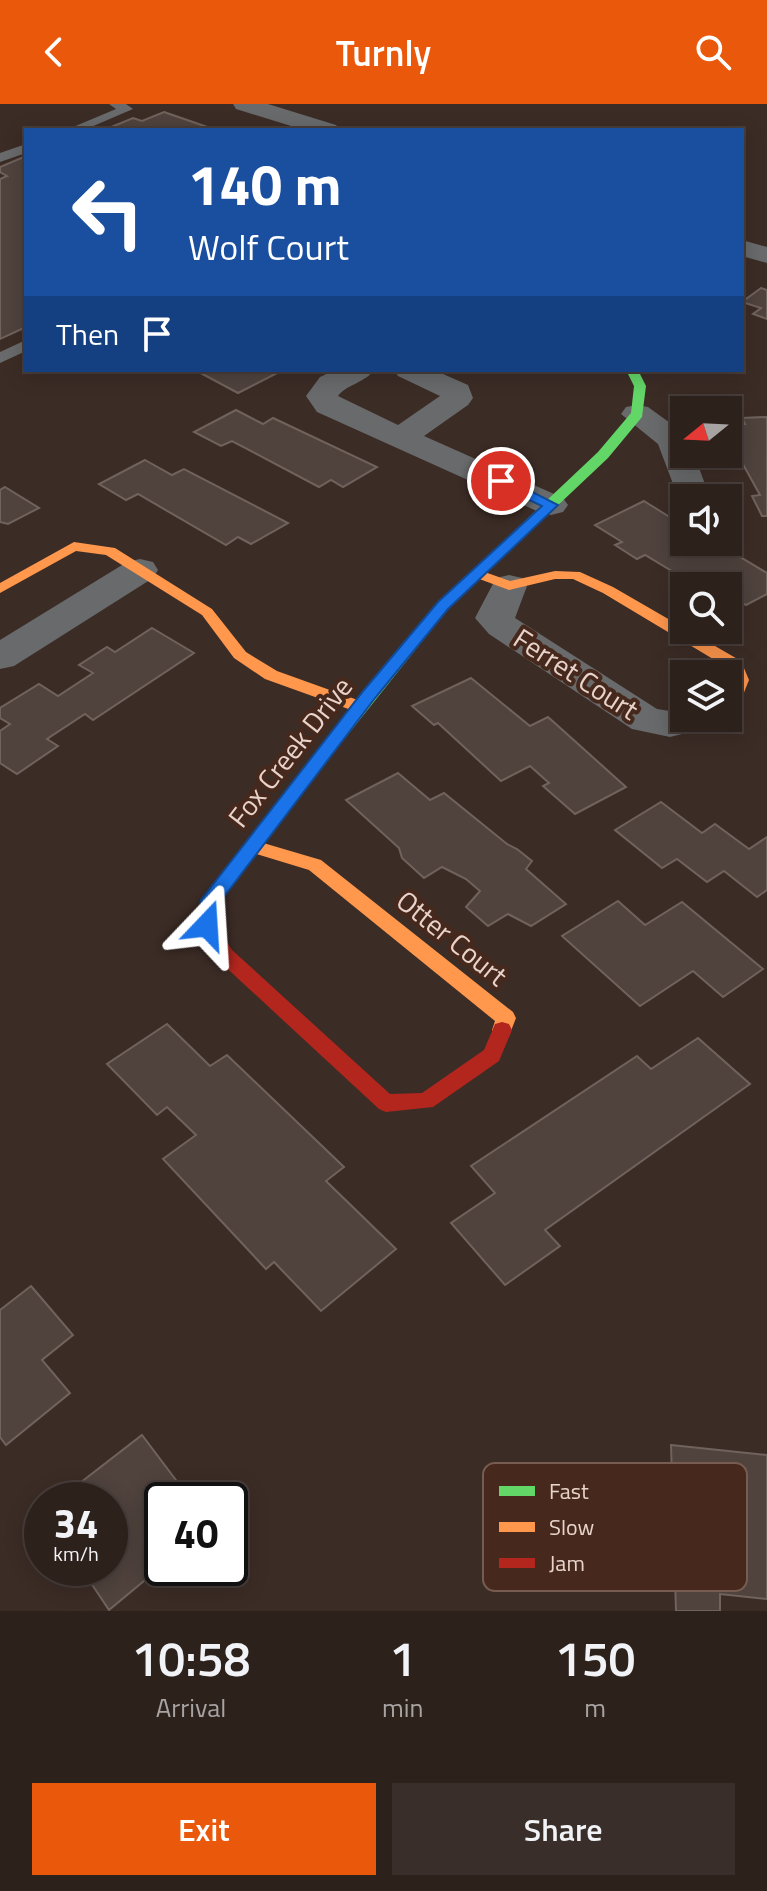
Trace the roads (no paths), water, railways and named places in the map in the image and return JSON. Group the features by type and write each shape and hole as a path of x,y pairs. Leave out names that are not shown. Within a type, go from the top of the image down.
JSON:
{"street":[{"path":"244,104 322,128"},
{"path":"744,249 767,255"},
{"path":"355,372 331,384 322,396 328,405 551,505"},
{"path":"400,438 457,398 457,392 413,372"},
{"path":"633,372 640,386 637,414 673,440 688,484"},
{"name":"Fox Creek Drive","path":"207,925 208,905 360,707 443,606 494,580 551,505 603,455 637,414"},
{"path":"0,589 74,546 110,551 207,612 240,655 271,675 360,707"},
{"path":"0,657 140,570"},
{"name":"Ferret Court","path":"670,724 646,720 502,626 494,618 494,580 575,575 608,590 727,660"},
{"name":"Otter Court","path":"207,925 225,955 386,1103 426,1101 492,1055 506,1018 315,865 253,846"}],"lane":[{"path":"77,128 127,109 115,104"},
{"path":"0,158 24,149"},
{"path":"0,358 24,346"}]}
